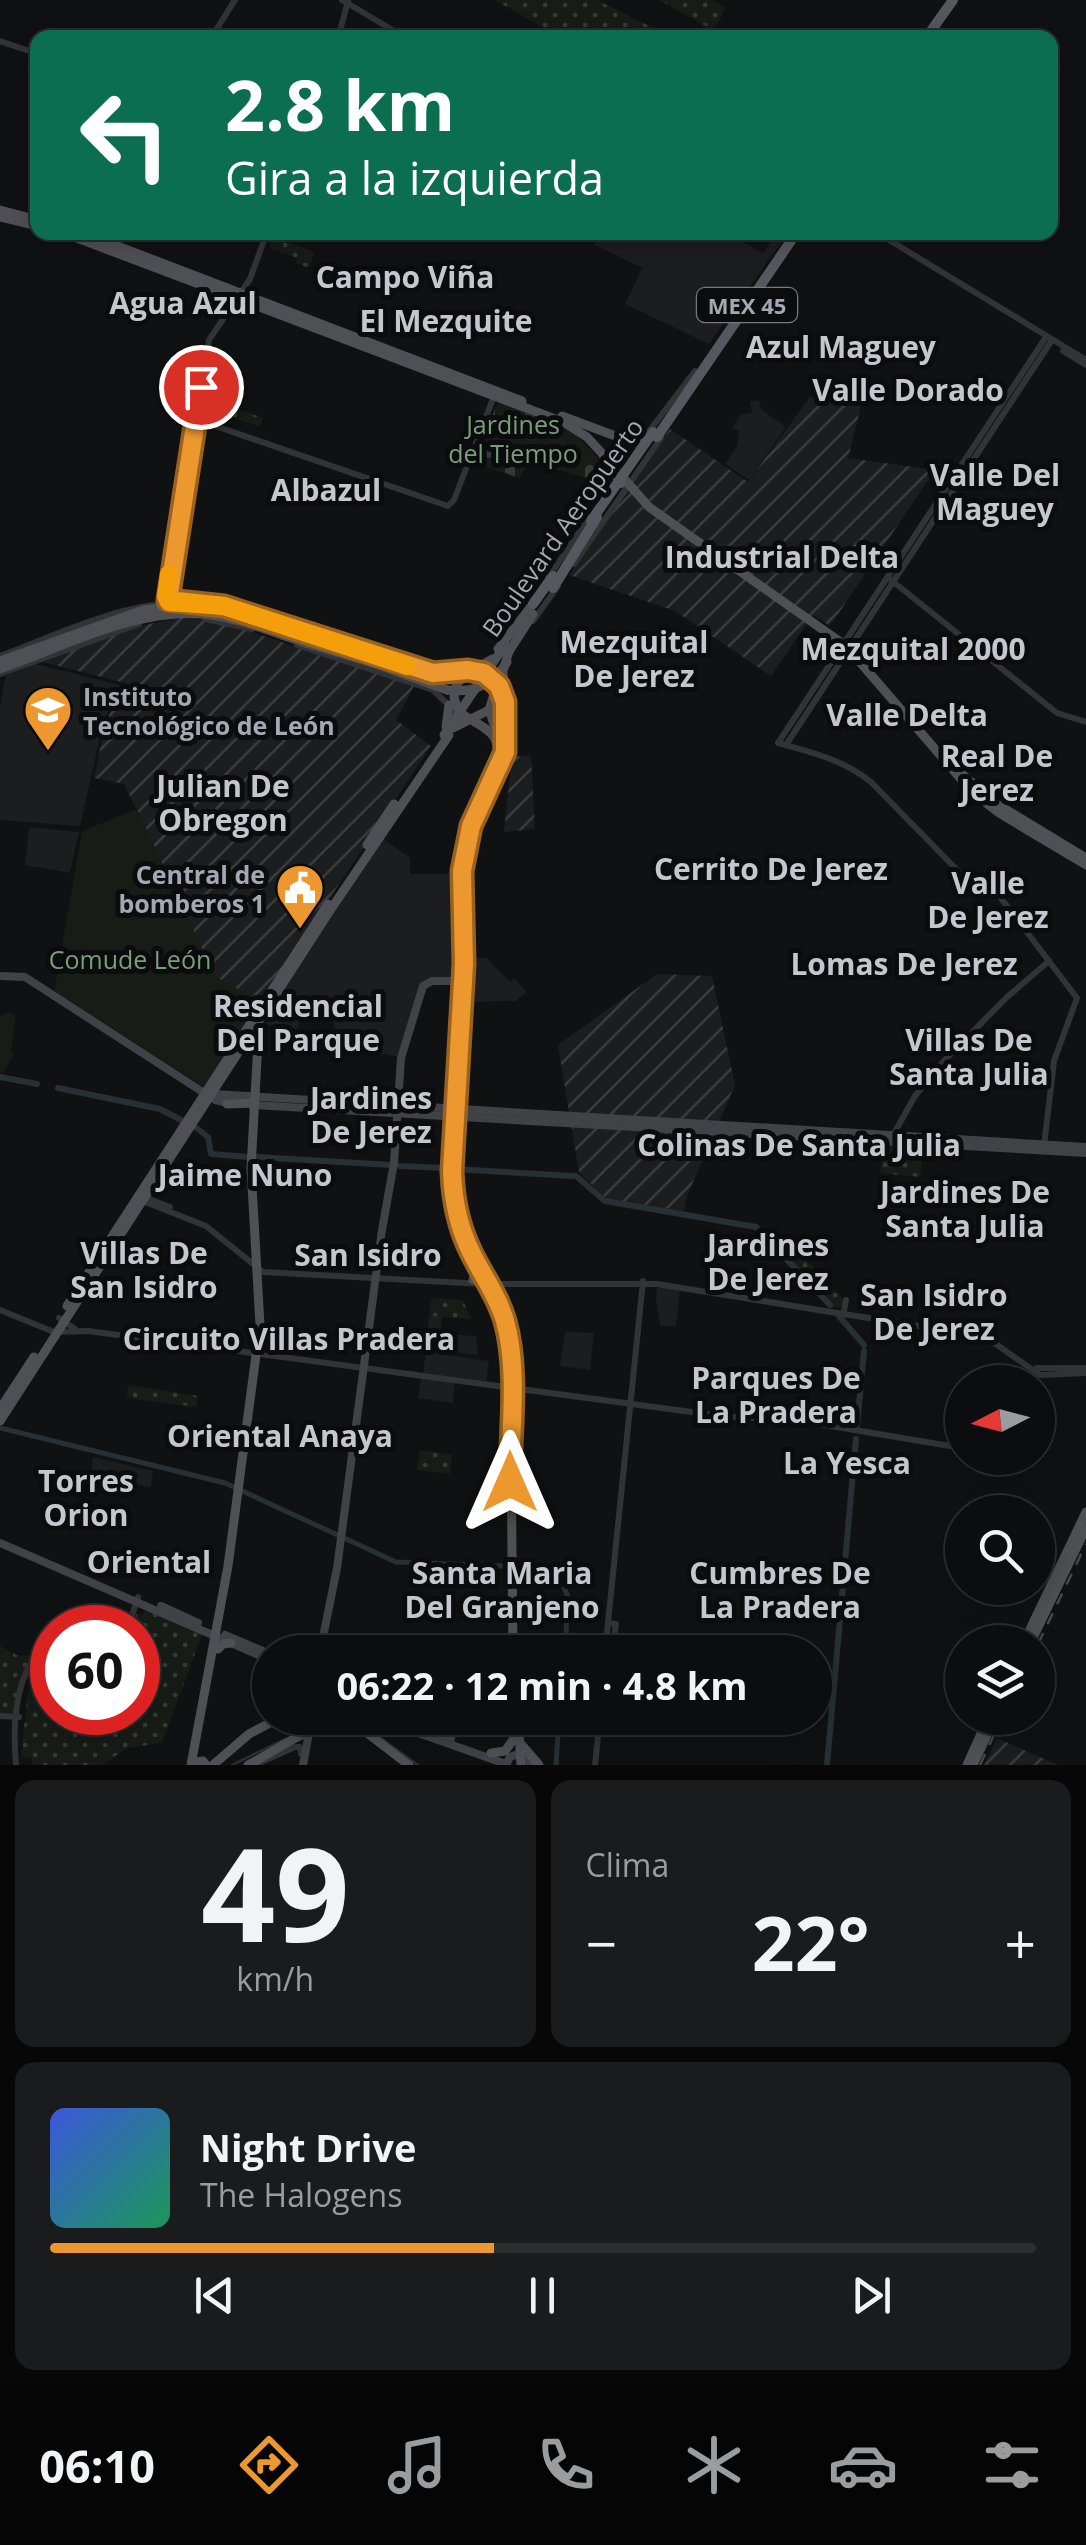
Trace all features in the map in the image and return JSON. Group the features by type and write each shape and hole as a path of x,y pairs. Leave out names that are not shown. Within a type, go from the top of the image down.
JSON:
{"highway":[{"path":"935,30 956,0"},
{"name":"Boulevard Aeropuerto","path":"533,609 789,240"},
{"path":"548,590 625,477 604,452"},
{"path":"548,590 565,576"}],"main road":[{"path":"0,213 30,221"},
{"path":"84,240 242,295"},
{"path":"101,240 496,394 634,443 651,436"},
{"path":"390,354 435,378 496,394 571,426 604,452"},
{"path":"562,416 586,430 604,452"},
{"path":"604,452 602,438 613,437 630,445 625,477 649,508 848,648 955,775 992,804 1085,863"},
{"path":"625,477 644,498 848,648 992,804"},
{"path":"644,498 655,498"},
{"path":"61,643 143,610 173,606 214,608 433,673 476,672 493,678 505,702"},
{"path":"495,764 496,738 487,726 461,713 454,696 458,680 504,649 533,609"},
{"name":"Boulevard Aeropuerto","path":"430,758 522,631 533,609"},
{"path":"0,658 24,656 136,620 168,614 206,614 416,676 447,690 462,691 494,679 522,631"},
{"path":"61,643 94,622"},
{"name":"Boulevard Aeropuerto","path":"430,758 504,649 522,631"},
{"path":"61,643 106,636"},
{"path":"352,663 360,662 362,657 354,648"},
{"path":"454,672 504,649"},
{"path":"504,649 504,756 472,825 461,884 461,982 449,1202 460,1242 502,1332 510,1635"},
{"path":"0,675 24,656"},
{"path":"371,670 366,660 376,656"},
{"path":"0,1409 61,1327 70,1302 142,1198 152,1174 189,1124 217,1098 312,928 412,783 451,728 490,710 492,687 476,672"},
{"path":"874,678 889,688"},
{"path":"448,705 451,728"},
{"path":"461,982 459,856 470,815 500,746 491,717 494,712 501,714 506,742"},
{"path":"451,728 476,722"},
{"path":"217,1098 220,1069 288,977 430,758"},
{"path":"288,977 312,935 312,928"},
{"path":"0,974 19,970 28,974 217,1098"},
{"path":"0,974 25,977 217,1098 1086,1150"},
{"path":"325,1635 343,1539 378,1276 398,1168 403,1063 426,988 461,982"},
{"path":"252,1732 223,1756 202,1764 203,1715 219,1637 262,1357 261,1269 250,1172 261,1015"},
{"path":"255,1034 256,1102"},
{"path":"0,1422 189,1124"},
{"path":"1032,1625 1086,1512"},
{"path":"1040,1625 1086,1528"},
{"path":"0,1541 252,1650"},
{"path":"276,1752 303,1735"},
{"path":"248,1765 305,1735"},
{"path":"301,1765 305,1735"},
{"path":"301,1765 305,1735"},
{"path":"368,1735 409,1765"},
{"path":"428,1735 515,1761"},
{"path":"442,1735 515,1761"},
{"path":"515,1761 516,1735"},
{"path":"968,1765 983,1735"},
{"path":"515,1761 527,1753 516,1739"},
{"path":"515,1761 506,1750 516,1739"}],"street":[{"path":"219,30 236,0"},
{"path":"340,30 345,2 390,30"},
{"path":"0,39 30,50"},
{"path":"209,343 242,295 265,240"},
{"path":"889,240 1036,332 1046,343 1086,362"},
{"path":"166,602 209,343 213,330 242,295"},
{"path":"1036,332 1051,328"},
{"path":"1036,332 1046,343 1086,362"},
{"path":"782,744 1046,343"},
{"name":"Boulevard Aeropuerto","path":"533,609 625,477 691,394 696,375"},
{"path":"196,420 446,505 452,503 496,394"},
{"name":"Boulevard Aeropuerto","path":"522,631 565,576 651,436"},
{"path":"889,581 1062,716 1086,722"},
{"path":"0,658 94,622 166,602 224,606 292,629"},
{"path":"0,675 145,622 180,617 260,630 436,692 456,714 476,722"},
{"path":"782,744 848,648"},
{"path":"782,744 854,769 897,806 961,874 994,889 1077,998 1054,1061 1044,1148"},
{"path":"888,1138 936,1066 1050,962"},
{"path":"910,1108 943,1067 1050,962"},
{"path":"142,1198 207,1224 261,1269 460,1281 643,1282 985,1333 1031,1365"},
{"path":"611,1635 643,1282"},
{"path":"836,1311 846,1300"},
{"path":"0,1309 61,1327 262,1357 729,1417 790,1418 945,1446"},
{"path":"836,1311 984,1337 1030,1365"},
{"path":"1055,1374 1086,1370"},
{"path":"137,1605 139,1600"},
{"path":"17,1765 18,1718 30,1678"},
{"path":"0,1718 18,1718"},
{"path":"256,1765 305,1735"},
{"path":"597,1765 600,1735"}],"shaded area":[{"path":"597,240 740,240 763,253 772,240 783,240 709,344 625,304 642,268 593,244"},
{"path":"810,397 861,406 848,458 935,470 830,626 813,615 771,676 675,611 569,575 670,429 748,482"},
{"path":"759,400 761,409 786,427 749,480 725,464 737,446 739,430 732,429 741,414 752,413 750,402"},
{"path":"185,617 222,622 414,686 396,720 431,746 258,1006 215,976 124,784 94,778 106,721 125,683 39,661 144,625"},
{"name":"Instituto Tecnológico de León","path":"36,664 120,685 104,720 80,826 0,820 0,707 4,682 7,675"},
{"path":"507,754 531,755 535,829 504,832 511,764 504,764"},
{"path":"29,827 79,832 70,873 25,865"},
{"path":"382,838 410,858 410,874 454,874 455,979 429,979 399,1057 356,1049 336,1037 333,1018 301,1010 298,1029 265,1024 267,1015"},
{"path":"487,958 507,979 511,982 514,978 527,992 516,1001 464,1002 466,962"},
{"path":"657,974 712,976 735,1085 684,1211 608,1200 579,1172 558,1045"},
{"path":"657,1285 680,1289 676,1326 660,1326"},
{"path":"429,1316 442,1317 440,1334 476,1336 478,1355 426,1349"},
{"path":"565,1332 594,1333 590,1370 560,1366"},
{"path":"426,1352 489,1361 486,1381 423,1373"},
{"path":"421,1378 455,1382 453,1403 418,1398"},
{"path":"93,1457 153,1471 151,1487 90,1478"},
{"path":"997,1738 1058,1765 984,1765"}],"green space":[{"path":"495,0 597,0 658,30 548,30"},
{"path":"659,0 713,0 725,8 711,29"},
{"path":"271,240 284,240 314,252 309,268 296,263 297,258 270,249"},
{"path":"204,396 263,418 260,427 202,407"},
{"name":"Jardines del Tiempo","path":"498,402 575,433 611,473 608,485 530,461 519,478 473,462"},
{"name":"Comude León","path":"137,809 215,976 263,1004 207,1089 54,991 82,831"},
{"path":"8,1012 16,1015 11,1050 14,1055 3,1073 0,1017"},
{"path":"889,1143 924,1146 920,1177 880,1173 879,1159"},
{"path":"766,1233 785,1237 845,1301 845,1309 831,1306"},
{"path":"431,1298 463,1300 471,1319 429,1316"},
{"path":"128,1385 198,1396 196,1407 127,1398"},
{"path":"420,1450 452,1455 450,1474 417,1470"},
{"path":"160,1615 203,1632 162,1743 128,1748 101,1765 33,1765 31,1758 21,1757 30,1687 30,1735 160,1735"},
{"path":"0,1646 30,1659 12,1714 0,1713"}],"waterway":[{"path":"0,1077 37,1084"},
{"path":"58,1088 160,1109 183,1121"},
{"path":"194,1126 208,1137 211,1154 249,1157"},
{"path":"257,1157 391,1165"},
{"path":"400,1166 445,1168"},
{"path":"454,1169 572,1176"},
{"path":"576,1176 605,1201 756,1227 830,1305"},
{"path":"838,1315 864,1345"},
{"path":"857,1426 864,1351"},
{"path":"0,1428 225,1483 396,1562 501,1566 550,1574 562,1582 568,1597 566,1635"},
{"path":"827,1765 856,1439"},
{"path":"556,1765 558,1735"},
{"path":"379,1737 418,1765"},
{"path":"232,1765 285,1739"}],"railway":[{"path":"1047,1625 1086,1544"},
{"path":"980,1765 994,1735"}],"slow traffic":[{"path":"169,574 169,602 224,606 407,666"}],"place":[{"name":"Instituto Tecnológico de León","path":"48,752"},
{"name":"Central de bomberos 1","path":"300,930"}],"district":[{"name":"Campo Viña","path":"405,276"},
{"name":"Agua Azul","path":"183,302"},
{"name":"El Mezquite","path":"446,320"},
{"name":"Azul Maguey","path":"841,346"},
{"name":"Valle Dorado","path":"908,389"},
{"name":"Albazul","path":"326,489"},
{"name":"Valle Del Maguey","path":"995,491"},
{"name":"Industrial Delta","path":"782,556"},
{"name":"Mezquital 2000","path":"913,648"},
{"name":"Mezquital De Jerez","path":"634,658"},
{"name":"Valle Delta","path":"907,714"},
{"name":"Real De Jerez","path":"997,772"},
{"name":"Julian De Obregon","path":"223,802"},
{"name":"Cerrito De Jerez","path":"771,868"},
{"name":"Valle De Jerez","path":"988,899"},
{"name":"Lomas De Jerez","path":"904,963"},
{"name":"Residencial Del Parque","path":"298,1022"},
{"name":"Villas De Santa Julia","path":"969,1056"},
{"name":"Jardines De Jerez","path":"371,1114"},
{"name":"Colinas De Santa Julia","path":"799,1144"},
{"name":"Jaime Nuno","path":"245,1174"},
{"name":"Jardines De Santa Julia","path":"965,1208"},
{"name":"San Isidro","path":"368,1254"},
{"name":"Jardines De Jerez","path":"768,1261"},
{"name":"Villas De San Isidro","path":"144,1269"},
{"name":"San Isidro De Jerez","path":"934,1311"},
{"name":"Circuito Villas Pradera","path":"289,1338"},
{"name":"Parques De La Pradera","path":"776,1394"},
{"name":"Oriental Anaya","path":"280,1435"},
{"name":"La Yesca","path":"847,1462"},
{"name":"Torres Orion","path":"86,1497"},
{"name":"Oriental","path":"149,1561"},
{"name":"Santa Maria Del Granjeno","path":"502,1589"},
{"name":"Cumbres De La Pradera","path":"780,1589"}],"route":[{"path":"201,387 166,594 169,602 224,606 433,673 484,673 499,686 505,702 505,752 471,826 462,874 464,964 452,1171 454,1203 463,1234 497,1300 507,1331 511,1362 510,1482"}]}
